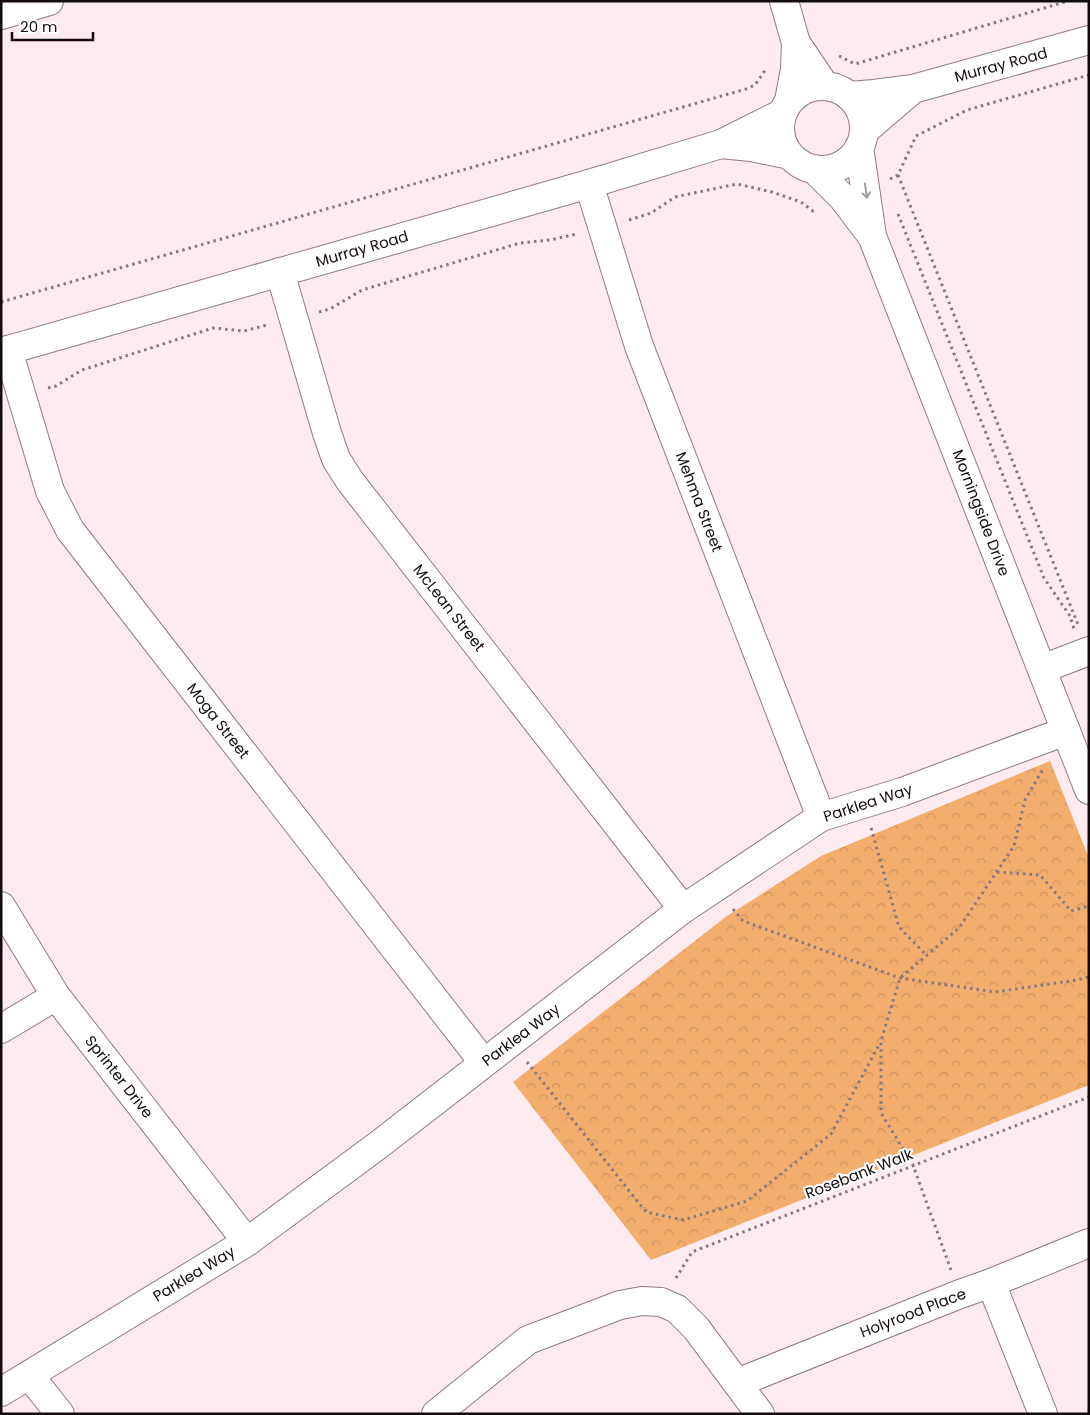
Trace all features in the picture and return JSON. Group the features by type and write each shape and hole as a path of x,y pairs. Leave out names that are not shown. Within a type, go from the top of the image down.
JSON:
{"street":[{"path":"1,15 49,1"},
{"path":"784,1 799,53 837,91 857,106 863,118 862,139 854,155 844,164 832,170 819,171 806,168 790,156 781,139 780,126 799,53"},
{"name":"Murray Road","path":"837,91 874,94 913,89 1089,40"},
{"path":"786,107 799,93 811,88 837,91"},
{"name":"Murray Road","path":"862,139 913,89"},
{"name":"Murray Road","path":"4,351 589,184 721,144 786,107"},
{"name":"Morningside Drive","path":"862,139 854,194 1089,790"},
{"name":"Murray Road","path":"721,144 751,147 790,156"},
{"name":"Morningside Drive","path":"814,170 854,194"},
{"name":"Mehma Street","path":"589,184 639,346 821,817"},
{"name":"McLean Street","path":"280,272 336,459 350,481 683,909"},
{"name":"Moga Street","path":"4,351 50,491 70,530 484,1063"},
{"path":"1042,669 1087,652"},
{"name":"Parklea Way","path":"1,1392 247,1242 377,1146 683,909 821,817 902,792 1066,731"},
{"name":"Sprinter Drive","path":"1,906 56,996 247,1242"},
{"path":"1,1029 56,996"},
{"name":"Holyrood Place","path":"737,1383 960,1294 991,1284 1089,1243"},
{"path":"991,1284 1043,1414"},
{"path":"436,1414 528,1340 620,1305 642,1302 662,1302 677,1309 696,1328 760,1414"},
{"path":"30,1375 60,1414"}],"path":[{"path":"1,302 746,89 755,85 768,66 799,53 827,49 855,64 1068,1"},
{"path":"20,395 56,386 82,370 213,328 244,330 295,319 330,309 362,290 380,284 520,243 550,240 603,228 651,213 675,196 737,184 772,192 801,202 813,210 898,175 916,136 967,110 1089,75"},
{"path":"898,175 1087,652"},
{"path":"896,208 1044,578 1070,616 1087,652"},
{"path":"511,1042 646,1212 683,1220 747,1202 831,1134 881,1041 900,978 959,928 997,872 1014,846 1025,800 1066,731"},
{"path":"864,804 899,927 927,956"},
{"path":"997,872 1040,874 1071,910 1089,906"},
{"path":"716,887 743,921 900,978 995,992 1089,977"},
{"path":"881,1041 881,1113 913,1165 960,1294"},
{"name":"Rosebank Walk","path":"662,1302 692,1252 1089,1097"}],"green space":[{"path":"1050,761 1089,858 1089,1085 651,1260 513,1082 727,916 821,856"}]}
